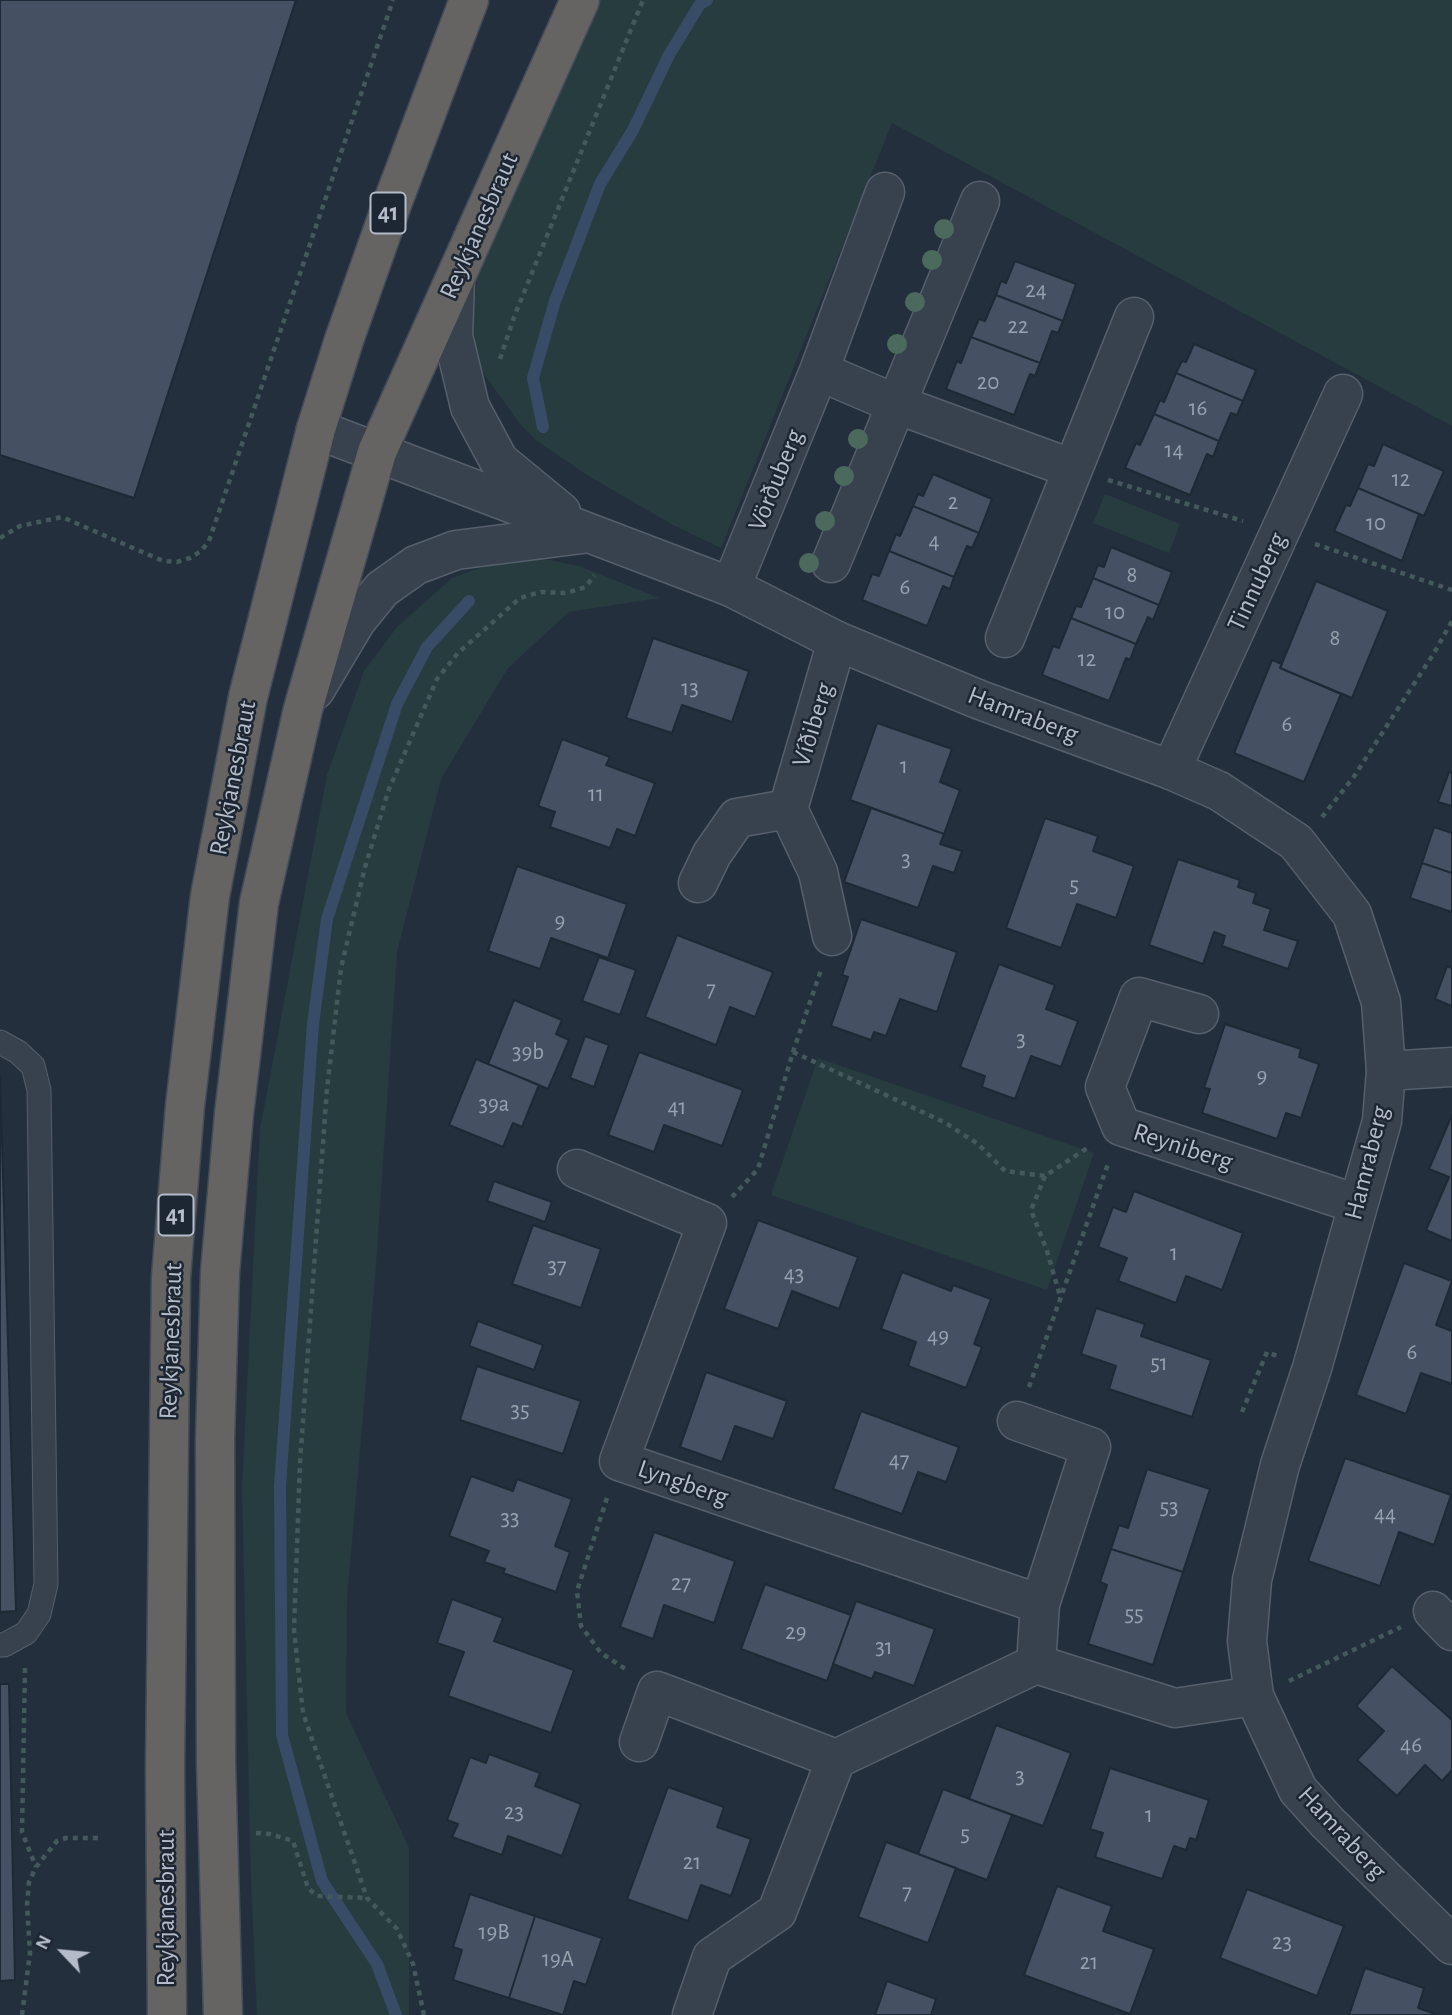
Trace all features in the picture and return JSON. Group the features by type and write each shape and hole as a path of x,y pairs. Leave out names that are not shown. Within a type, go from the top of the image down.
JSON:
{"highway":[{"name":"Reykjanesbraut","path":"167,2015 165,1767 171,1277 185,1106 210,896 248,696 316,429 383,228 469,0"},
{"name":"Reykjanesbraut","path":"226,2004 216,1762 215,1439 220,1272 234,1114 259,903 303,709 377,452 579,0"}],"street":[{"name":"Vörðuberg","path":"731,587 819,371 884,192"},
{"path":"831,563 980,201"},
{"path":"455,281 453,336 470,407 499,461 587,534"},
{"path":"1005,638 1134,317"},
{"path":"819,371 896,404 1073,469"},
{"name":"Tinnuberg","path":"1171,770 1343,394"},
{"path":"316,429 587,534"},
{"name":"Hamraberg","path":"587,534 731,587 837,641 980,700 1171,770 1219,791 1296,842 1352,914 1381,1002 1386,1071 1382,1121 1312,1368 1280,1465 1252,1580 1247,1641 1254,1696 1298,1790 1326,1822 1452,1945"},
{"name":"41","path":"303,709 356,621 382,589 416,565 456,550 587,534"},
{"name":"Víðiberg","path":"788,809 837,641"},
{"path":"698,883 712,854 737,818 788,809 818,872 832,936"},
{"name":"Reyniberg","path":"1199,1014 1139,997 1105,1087 1121,1126 1357,1204"},
{"path":"1386,1071 1452,1067"},
{"path":"578,1169 707,1223"},
{"name":"Lyngberg","path":"707,1223 619,1461 1040,1604"},
{"path":"1017,1421 1091,1447 1040,1604 1036,1664"},
{"path":"692,2015 712,1957 777,1912 836,1759 1036,1664 1175,1708 1254,1696"},
{"path":"639,1742 657,1691 836,1759"}],"lane":[{"path":"0,1042 18,1052 33,1066 39,1090 46,1584 39,1614 26,1633 0,1645"}],"path":[{"path":"0,538 20,526 62,517 163,561 177,562 190,558 201,551 209,541 393,0"},
{"path":"498,366 514,317 643,0"},
{"path":"424,2015 413,1964 397,1929 367,1898 303,1713 294,1630 300,1463 327,1089 341,968 365,867 389,789 437,678 458,653 520,598 541,592 566,593 586,587 597,570"},
{"path":"1296,842 1331,807 1353,778 1452,621"},
{"path":"707,1223 758,1169 832,936"},
{"path":"793,1052 944,1122 978,1144 1005,1171 1045,1176"},
{"path":"1060,1297 1047,1251 1031,1210 1045,1176 1121,1126"},
{"path":"1017,1421 1121,1126"},
{"path":"619,1461 576,1591 581,1626 601,1653 657,1691"},
{"path":"1254,1696 1443,1621"},
{"path":"26,1633 22,1832 36,1867"},
{"path":"246,1832 271,1834 293,1841 308,1888 317,1896 367,1898"},
{"path":"22,2015 30,1953 27,1905 29,1882 36,1867 57,1842 66,1838 102,1838"}],"green space":[{"path":"594,0 1452,0 1452,426 892,123 721,548 671,524 587,475 537,441 520,424 476,363 471,336 477,279 490,233"},
{"path":"1105,494 1180,524 1169,553 1093,523"},
{"path":"520,554 579,566 659,598 569,612 508,668 441,779 397,952 376,1266 347,1599 346,1713 409,1848 409,2015 257,2015 251,1881 242,1488 260,1129 327,775 364,671 397,627 452,578"},
{"path":"818,1058 1094,1153 1047,1290 771,1195"}],"building":[{"path":"0,0 296,0 134,498 0,455"},
{"path":"1015,261 1076,284 1063,321 996,295 1001,281 1006,283"},
{"path":"996,295 1063,321 1058,333 1052,331 1040,363 971,337 979,319 985,321"},
{"path":"971,337 1040,363 1035,376 1030,374 1014,415 946,389 957,361 961,363"},
{"path":"1194,344 1256,370 1243,401 1176,373 1182,361 1186,362"},
{"path":"1176,373 1243,401 1237,415 1231,413 1219,441 1154,414 1160,400 1164,402"},
{"path":"1154,414 1219,441 1213,457 1207,454 1190,495 1125,468 1136,443 1140,445"},
{"path":"1383,444 1444,471 1424,516 1358,488 1368,464 1374,466"},
{"path":"933,474 992,499 979,533 913,506 918,494 923,496"},
{"path":"1358,488 1419,514 1402,561 1334,531 1346,505 1350,506"},
{"path":"913,506 979,533 972,548 967,546 954,577 889,551 896,534 900,536"},
{"path":"1111,547 1172,572 1159,605 1093,578 1098,565 1104,567"},
{"path":"889,551 954,577 950,589 943,586 927,626 862,600 872,574 879,576"},
{"path":"1093,578 1159,605 1153,620 1148,617 1136,644 1071,618 1076,606 1081,607"},
{"path":"1316,581 1388,611 1352,698 1280,668"},
{"path":"1071,618 1136,644 1130,660 1126,658 1109,701 1042,675 1053,646 1059,648"},
{"path":"653,638 749,671 732,722 682,705 672,733 626,718"},
{"path":"1272,660 1282,664 1280,668 1341,694 1304,782 1234,753"},
{"path":"877,723 952,749 940,782 960,790 944,834 850,800"},
{"path":"562,739 610,757 606,765 655,783 635,836 617,829 610,848 550,827 555,812 538,806"},
{"path":"1449,772 1452,773 1452,806 1438,802"},
{"path":"871,808 944,834 940,844 962,851 954,873 933,866 918,908 844,882"},
{"path":"1045,818 1098,836 1093,851 1134,866 1116,918 1077,904 1061,948 1006,928"},
{"path":"1434,827 1452,833 1452,873 1422,863"},
{"path":"1178,859 1240,880 1238,887 1256,893 1253,903 1271,909 1264,930 1298,941 1288,969 1222,946 1225,936 1214,932 1203,964 1149,945"},
{"path":"1422,863 1452,873 1452,912 1410,898"},
{"path":"517,866 627,904 608,958 551,938 540,969 488,951"},
{"path":"861,919 957,952 937,1012 900,999 886,1036 874,1032 871,1040 831,1026 848,977 842,975"},
{"path":"677,935 773,972 755,1017 730,1007 716,1045 645,1017"},
{"path":"599,957 636,970 620,1015 582,1001"},
{"path":"999,964 1055,985 1046,1009 1078,1021 1061,1067 1031,1056 1015,1099 982,1087 985,1076 960,1067"},
{"path":"1447,966 1452,968 1452,1006 1435,999"},
{"path":"514,1000 562,1020 556,1034 569,1040 548,1089 488,1064"},
{"path":"1225,1024 1301,1049 1299,1057 1319,1064 1301,1118 1286,1113 1277,1139 1202,1113 1210,1089 1204,1088"},
{"path":"585,1036 609,1045 594,1087 570,1078"},
{"path":"639,1052 743,1090 722,1146 664,1125 654,1152 608,1135"},
{"path":"476,1059 539,1085 522,1127 513,1123 503,1147 449,1125"},
{"path":"0,1075 16,1611 0,1612"},
{"path":"1452,1115 1452,1241 1426,1230 1449,1177 1429,1169"},
{"path":"494,1181 552,1202 545,1222 487,1201"},
{"path":"1134,1191 1243,1233 1222,1290 1186,1276 1176,1303 1118,1281 1127,1258 1098,1247 1113,1207 1126,1212"},
{"path":"758,1220 858,1257 839,1309 792,1291 778,1329 724,1309"},
{"path":"533,1225 601,1249 581,1308 512,1284"},
{"path":"1404,1263 1452,1281 1436,1325 1452,1331 1452,1384 1421,1373 1406,1414 1356,1395"},
{"path":"902,1272 951,1291 953,1285 991,1299 974,1344 982,1347 966,1388 908,1366 916,1342 881,1329"},
{"path":"1096,1308 1145,1324 1141,1336 1211,1360 1192,1417 1109,1389 1116,1366 1081,1354"},
{"path":"478,1321 543,1345 534,1370 469,1346"},
{"path":"477,1366 581,1401 563,1454 460,1420"},
{"path":"706,1372 787,1401 773,1439 735,1426 722,1462 680,1447"},
{"path":"861,1411 959,1447 946,1482 918,1472 902,1514 833,1489"},
{"path":"1345,1458 1451,1495 1434,1545 1399,1532 1380,1586 1308,1561"},
{"path":"1147,1469 1210,1489 1183,1572 1111,1549 1119,1525 1128,1528"},
{"path":"471,1476 513,1491 517,1479 572,1499 555,1546 570,1552 556,1592 503,1573 505,1569 484,1562 489,1551 449,1536"},
{"path":"654,1532 735,1561 714,1623 664,1605 653,1639 620,1627"},
{"path":"1111,1549 1183,1572 1153,1665 1088,1644 1107,1585 1100,1582"},
{"path":"765,1584 851,1615 827,1681 741,1649"},
{"path":"452,1599 503,1618 494,1641 574,1670 551,1733 448,1696 464,1652 437,1643"},
{"path":"856,1601 935,1629 914,1686 875,1672 872,1679 833,1664"},
{"path":"1392,1666 1452,1720 1452,1770 1442,1781 1425,1765 1397,1796 1357,1760 1384,1731 1356,1706"},
{"path":"0,1684 9,1684 15,1980 0,1981"},
{"path":"996,1725 1071,1753 1043,1826 969,1799"},
{"path":"489,1754 540,1773 535,1786 581,1804 562,1856 508,1836 502,1855 452,1837 458,1824 447,1820 470,1757 486,1763"},
{"path":"1110,1768 1209,1800 1196,1840 1190,1838 1186,1850 1174,1846 1162,1879 1095,1857 1103,1833 1090,1829"},
{"path":"668,1787 724,1807 717,1827 751,1839 731,1896 701,1885 688,1921 627,1899"},
{"path":"943,1789 1012,1815 987,1880 918,1854"},
{"path":"886,1842 956,1868 928,1943 858,1917"},
{"path":"1057,1886 1112,1906 1103,1931 1154,1949 1130,2014 1024,1975"},
{"path":"1247,1889 1344,1926 1317,1996 1220,1958"},
{"path":"470,1894 535,1916 509,1998 453,1980 462,1950 453,1947"},
{"path":"535,1916 602,1938 586,1985 574,1981 563,2015 509,1998"},
{"path":"1365,1968 1424,1988 1418,2008 1438,2015 1349,2015"},
{"path":"887,1981 936,1999 931,2015 875,2015"}],"waterway":[{"path":"543,427 533,378 555,301 600,184 633,130 669,55 700,4 707,0"},
{"path":"396,2015 377,1964 322,1881 282,1735 280,1486 313,1024 327,919 397,704 427,647 469,601"}]}
